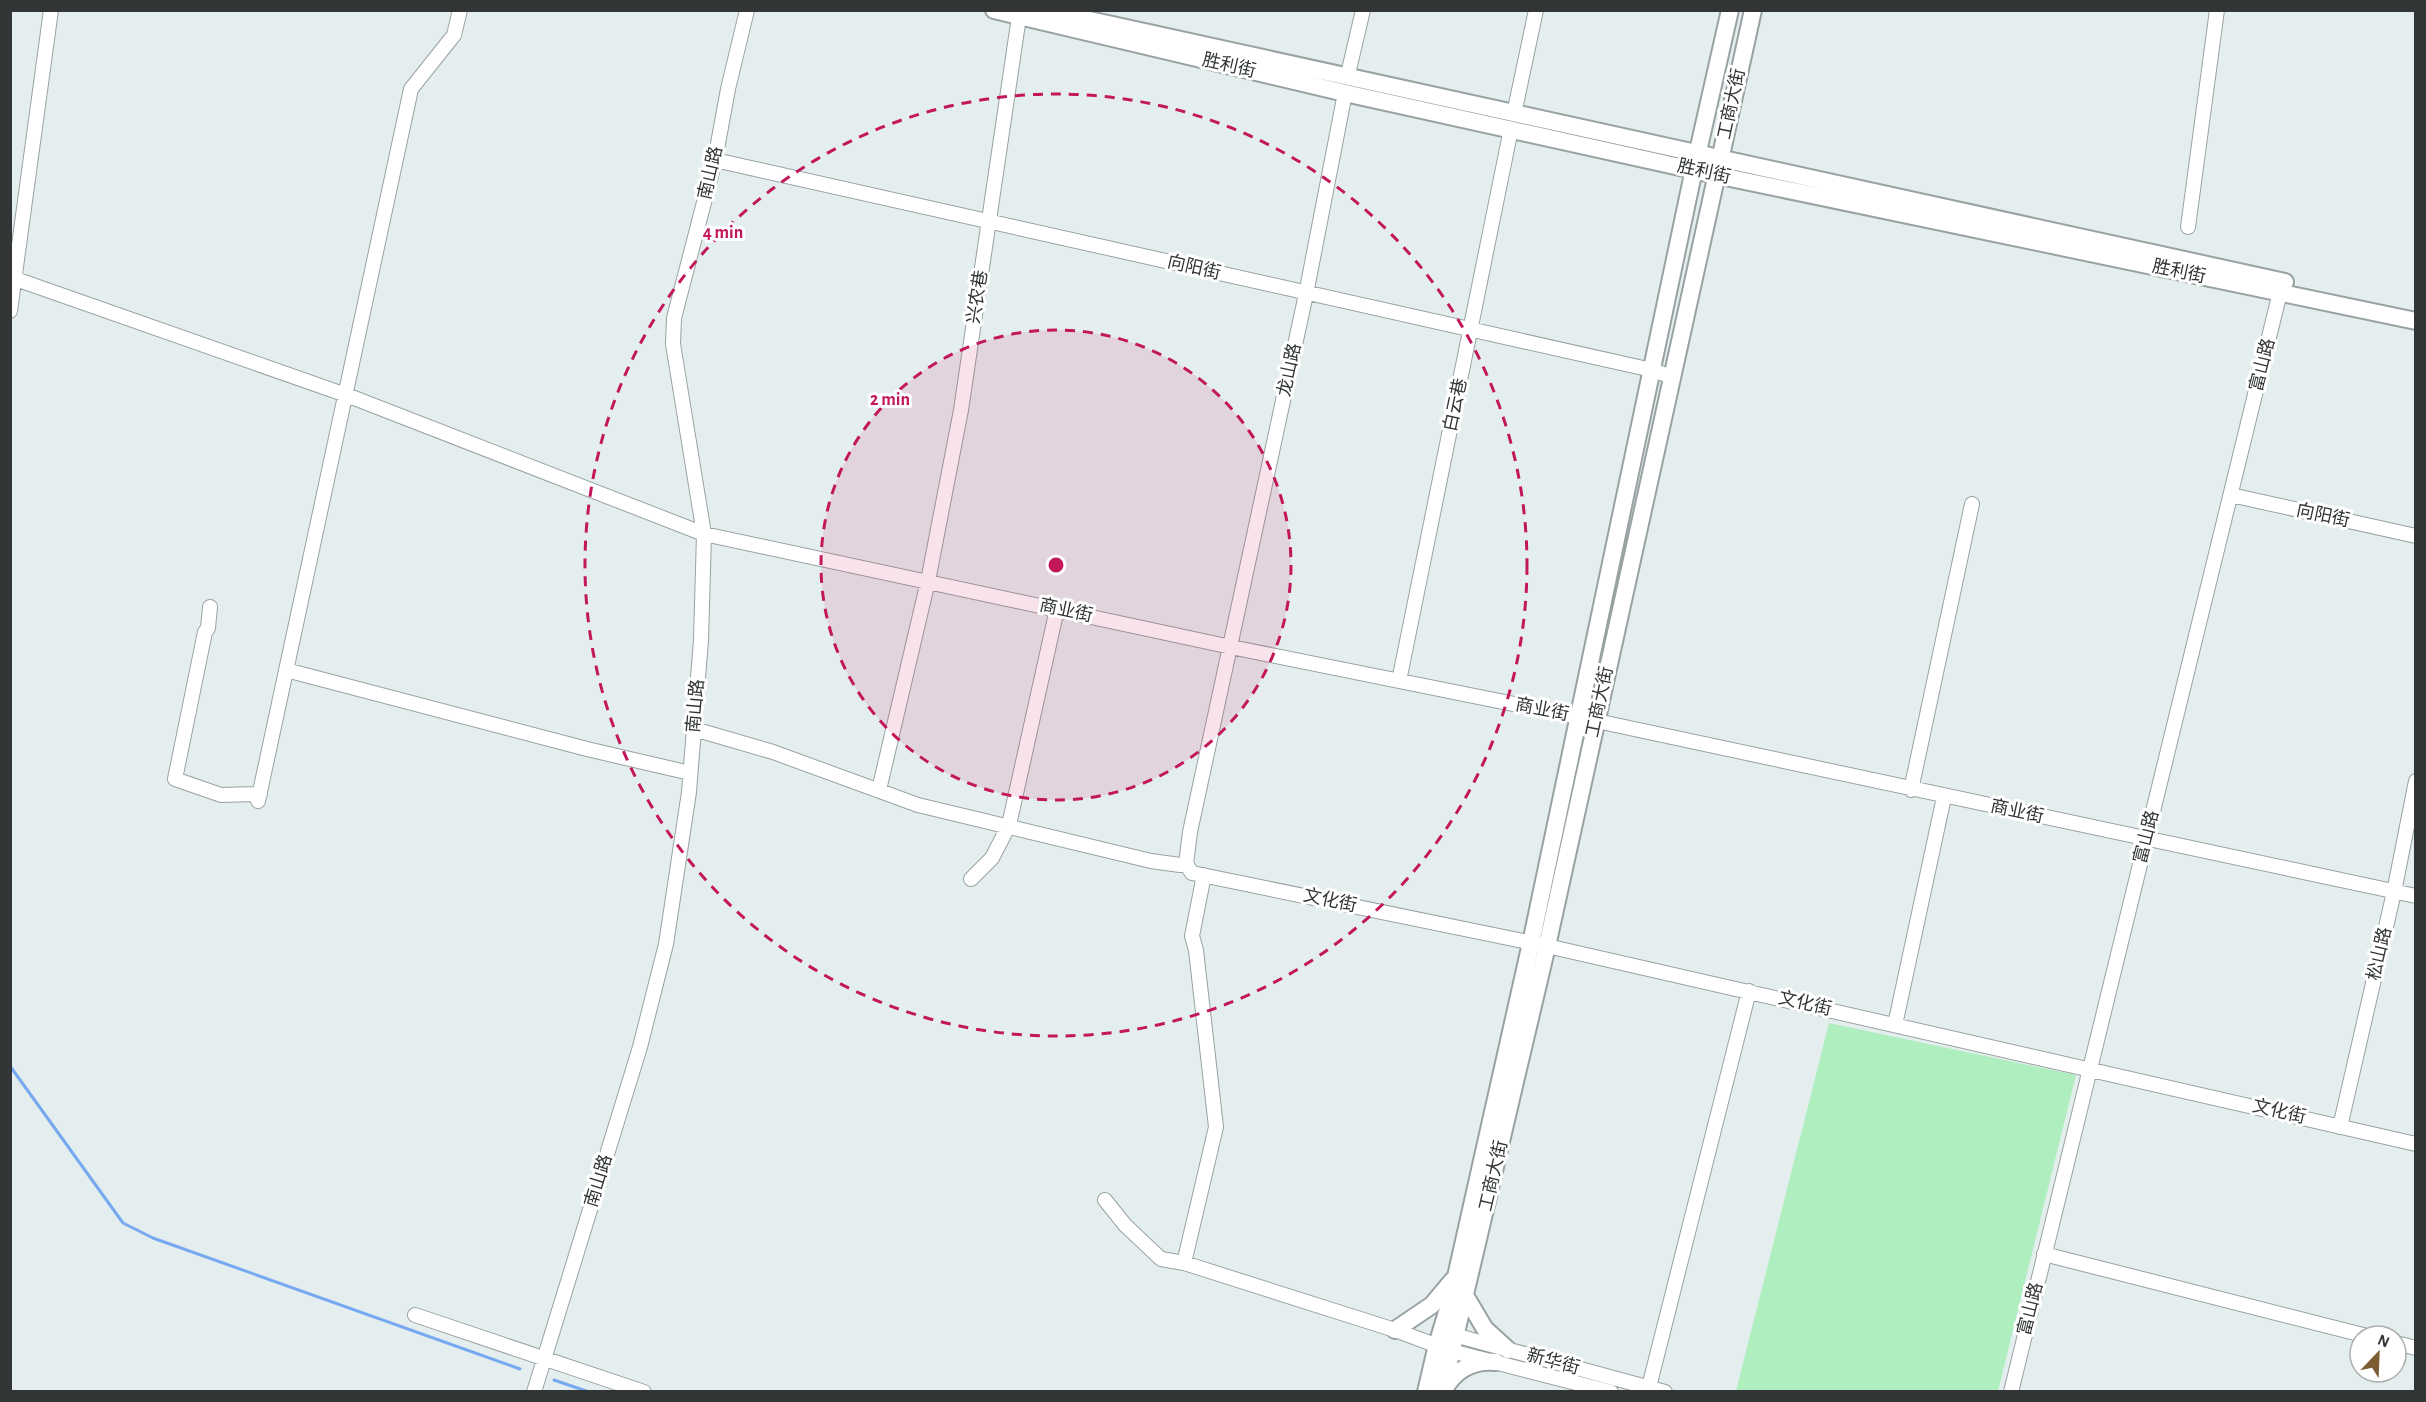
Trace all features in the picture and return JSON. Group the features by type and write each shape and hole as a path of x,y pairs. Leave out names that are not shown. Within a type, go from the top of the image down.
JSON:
{"main road":[{"name":"胜利街","path":"994,10 1019,14 1345,93 1513,121 2282,287 2415,310"},
{"name":"胜利街","path":"1044,10 1348,74 1513,121"},
{"name":"工商大街","path":"1426,1392 1466,1297 1539,944 1578,717 1730,10"},
{"name":"工商大街","path":"1443,1392 1446,1341 1457,1274 1596,721 1753,10"},
{"name":"胜利街","path":"2282,287 2415,321"},
{"path":"1395,1330 1432,1305 1457,1274"},
{"path":"1443,1392 1455,1375 1467,1366 1502,1356 1466,1297"}],"street":[{"path":"10,311 51,10"},
{"path":"210,607 208,628 205,632 175,779 221,795 259,797 411,89 454,35 460,10"},
{"name":"南山路","path":"534,1392 640,1047 666,944 690,773 701,640 704,534 673,344 674,318 716,160 728,89 747,10"},
{"path":"1348,74 1363,10"},
{"name":"白云巷","path":"1399,681 1536,10"},
{"path":"2188,227 2217,10"},
{"name":"兴农巷","path":"879,790 928,581 961,410 1019,14"},
{"name":"龙山路","path":"1184,1263 1215,1128 1196,950 1192,936 1194,870 1190,832 1306,294 1345,93"},
{"name":"向阳街","path":"716,160 1652,370 1672,377"},
{"name":"商业街","path":"13,277 349,396 704,534 1231,647 1578,717 2415,896"},
{"name":"富山路","path":"2011,1392 2282,287"},
{"name":"向阳街","path":"2231,495 2415,536"},
{"path":"1911,790 1972,504"},
{"path":"971,879 992,858 1009,825 1057,609"},
{"path":"286,670 575,747 690,773"},
{"name":"文化街","path":"694,729 773,752 918,805 1009,825 1151,861 1180,865 1194,870 1749,991 2415,1144"},
{"name":"松山路","path":"2340,1127 2394,892 2415,781"},
{"path":"1895,1025 1944,797"},
{"path":"1649,1387 1749,991"},
{"name":"新华街","path":"1105,1200 1125,1225 1161,1259 1184,1263 1395,1330 1665,1392"},
{"path":"2044,1254 2348,1331"},
{"path":"415,1315 644,1392"},
{"name":"新华街","path":"1502,1356 1611,1392"}],"green space":[{"path":"1829,1023 2076,1075 1998,1391 1736,1391"}],"waterway":[{"path":"10,1066 123,1223 153,1238 520,1369"},
{"path":"554,1380 589,1392"}]}
